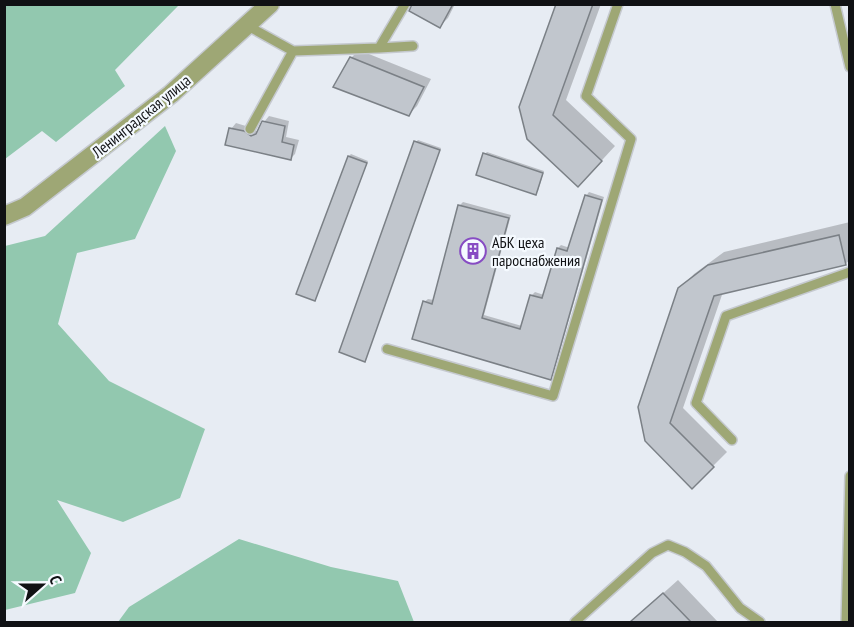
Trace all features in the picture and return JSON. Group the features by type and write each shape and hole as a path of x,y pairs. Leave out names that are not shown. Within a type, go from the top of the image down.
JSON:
{"street":[{"name":"Ленинградская улица","path":"4,216 25,207 171,94 270,4"}],"lane":[{"path":"379,48 405,4"},
{"path":"387,349 553,396 632,139 586,96 618,4"},
{"path":"835,4 849,67"},
{"path":"248,26 293,51 413,46"},
{"path":"250,129 293,51"},
{"path":"732,440 696,403 726,316 849,272"},
{"path":"846,622 849,476"},
{"path":"575,622 652,553 668,545 685,552 706,566 740,608 760,622"}],"green space":[{"path":"5,4 179,5 115,70 125,86 56,142 42,131 5,159"},
{"path":"165,126 176,151 135,239 77,253 58,324 109,381 205,429 180,498 123,522 57,500 91,553 75,593 5,610 5,246 45,236"},
{"path":"239,539 331,567 398,581 414,622 118,622 129,607"}],"building":[{"path":"412,4 453,4 440,28 409,11"},
{"path":"556,4 593,4 553,115 602,161 578,187 527,139 519,107"},
{"path":"350,57 424,87 409,116 333,87"},
{"path":"262,121 285,126 282,142 294,145 291,160 225,145 229,128 244,131 251,136 256,134"},
{"path":"414,141 440,150 365,362 339,352"},
{"path":"483,153 543,173 536,195 476,175"},
{"path":"348,156 367,163 315,301 296,294"},
{"path":"585,195 602,200 551,380 412,339 423,301 432,304 458,205 509,218 482,318 520,329 530,295 542,298 557,248 567,251"},
{"path":"839,235 846,265 714,296 670,423 714,467 692,489 645,441 638,407 678,288 708,265"},
{"path":"663,593 691,622 630,622"}],"place":[{"name":"АБК цеха пароснабжения","path":"473,251"}]}
